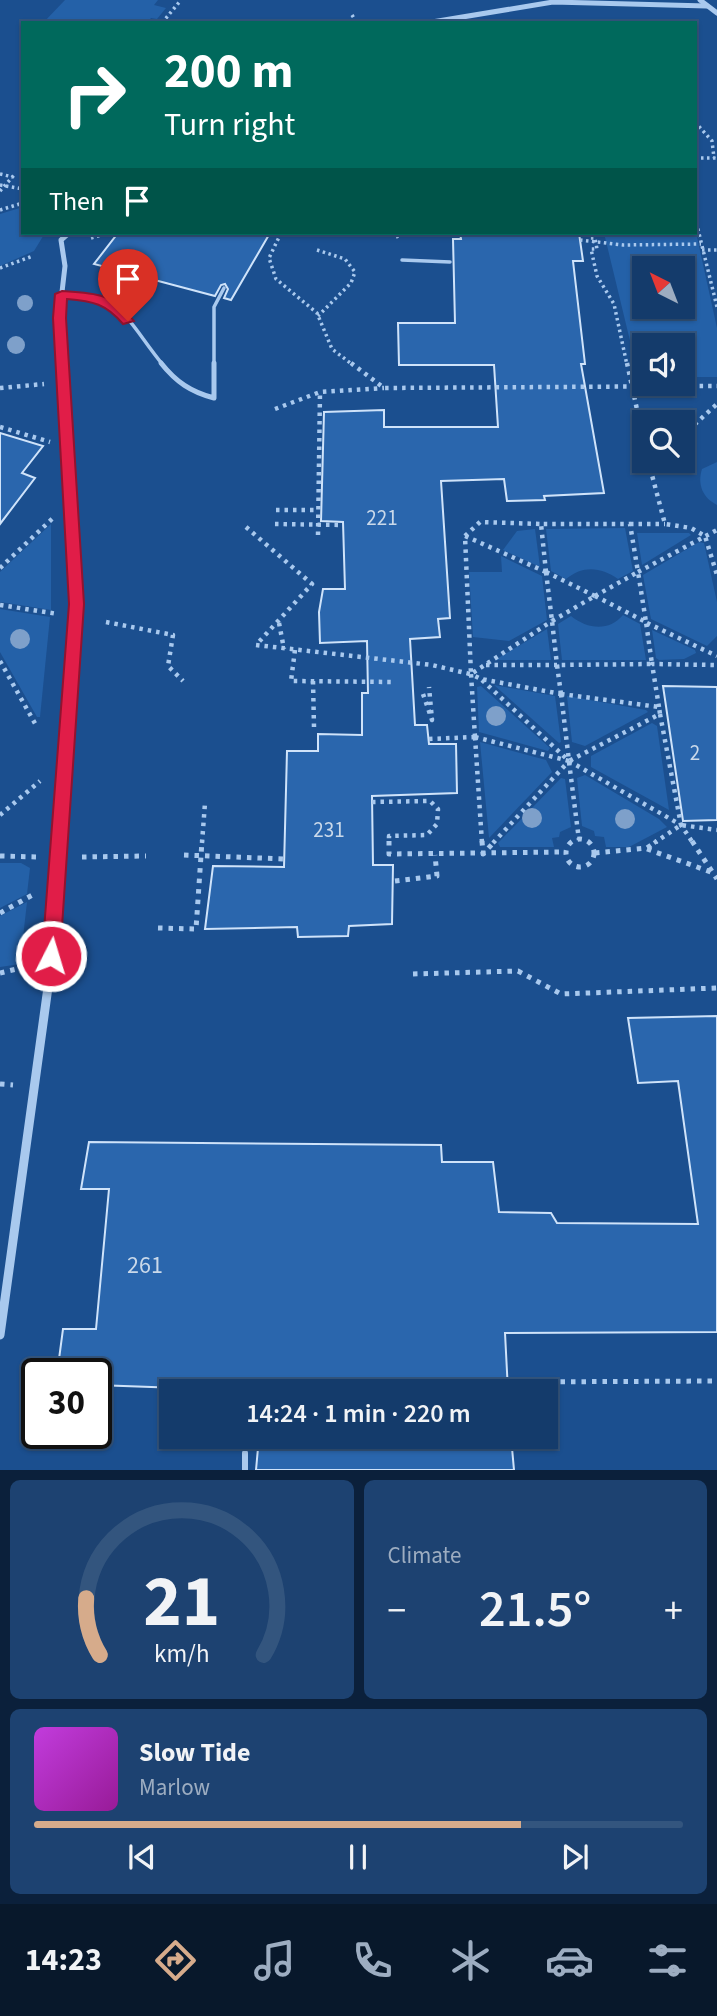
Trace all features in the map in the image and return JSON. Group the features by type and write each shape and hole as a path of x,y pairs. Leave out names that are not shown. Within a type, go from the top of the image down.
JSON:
{"street":[{"path":"700,0 717,13"},
{"path":"707,6 709,0"},
{"path":"437,21 539,3 654,1 707,6"},
{"path":"0,1335 49,980 76,604 59,318 65,266 61,240 67,235"}],"lane":[{"path":"402,260 450,262"},
{"path":"62,294 96,297 114,305 188,391 214,398 214,307 224,288"},
{"path":"245,1453 245,1470"}],"path":[{"path":"164,21 181,0"},
{"path":"352,15 356,21"},
{"path":"697,124 712,141 716,158 697,158"},
{"path":"0,174 14,175 2,185 0,191"},
{"path":"2,185 21,189"},
{"path":"0,210 21,204"},
{"path":"697,226 717,307"},
{"path":"91,238 102,235"},
{"path":"280,235 273,244 270,258 273,274 318,316 332,349 384,388"},
{"path":"396,237 402,235"},
{"path":"590,235 597,249 591,249 597,276 614,304 632,383"},
{"path":"580,240 596,243 701,244"},
{"path":"264,243 273,244"},
{"path":"317,250 345,259 355,272 351,283 318,316"},
{"path":"702,250 717,250"},
{"path":"0,268 33,256"},
{"path":"0,388 44,384"},
{"path":"695,386 717,386"},
{"path":"275,410 320,392 384,388 632,387"},
{"path":"318,535 320,392"},
{"path":"695,424 717,404"},
{"path":"0,427 51,442"},
{"path":"652,473 666,524"},
{"path":"276,510 318,510"},
{"path":"0,568 55,516"},
{"path":"483,854 465,536 480,522 666,524 688,527 704,533 709,538 717,575"},
{"path":"275,524 344,525"},
{"path":"541,524 579,840"},
{"path":"630,524 660,714 681,825 717,880"},
{"path":"246,527 312,584 256,645 432,665 481,679 561,694 659,707"},
{"path":"471,674 499,653 704,533 717,530"},
{"path":"465,536 717,656"},
{"path":"0,605 59,615"},
{"path":"106,622 173,635 168,666 183,681"},
{"path":"278,622 285,649"},
{"path":"295,650 291,681 394,682"},
{"path":"0,662 37,727"},
{"path":"486,665 717,665"},
{"path":"481,679 569,761 681,825 717,830"},
{"path":"313,681 314,727"},
{"path":"423,694 432,720 429,687"},
{"path":"483,854 569,761 660,714"},
{"path":"429,739 475,737 569,761"},
{"path":"437,738 446,738"},
{"path":"0,815 40,781"},
{"path":"372,802 430,801 438,809 437,824 427,835 389,836 389,855 565,852"},
{"path":"158,928 196,929 205,803"},
{"path":"647,848 681,825"},
{"path":"565,852 570,842 579,840 588,842 595,853"},
{"path":"595,853 647,848 713,873"},
{"path":"565,852 574,864 584,865 592,861 595,853"},
{"path":"184,855 284,859"},
{"path":"395,881 438,877 435,855"},
{"path":"0,856 41,857"},
{"path":"82,857 146,856"},
{"path":"0,913 57,882"},
{"path":"0,973 25,967"},
{"path":"413,974 518,971 561,994 717,988"},
{"path":"0,1084 13,1085"},
{"path":"558,1382 717,1381"}],"shaded area":[{"path":"65,0 158,0 154,5 166,8 157,19 151,18 149,21 45,21"},
{"path":"21,208 21,235 44,235 34,251 0,266 0,214"},
{"path":"604,235 697,235 717,328 717,377 695,377 695,333 632,333 632,349"},
{"path":"717,462 717,505 705,495 700,480 702,469"},
{"path":"51,524 51,610 0,602 0,572"},
{"path":"625,528 633,571 618,579 592,569 579,571 566,579 551,571 546,529"},
{"path":"535,529 540,567 503,550 517,531"},
{"path":"637,533 689,533 691,535 642,565"},
{"path":"699,542 704,543 717,602 717,636 707,646 651,619 643,575"},
{"path":"501,556 542,576 547,620 509,641 473,637 469,572 502,572"},
{"path":"0,609 50,617 40,717 37,717 0,652"},
{"path":"623,615 640,624 646,660 562,660 558,624 571,616 584,624 598,627 611,624"},
{"path":"547,629 551,660 495,660"},
{"path":"652,630 695,650 696,653 684,659 659,660 656,658"},
{"path":"494,685 555,696 561,742 559,743"},
{"path":"481,686 550,748 548,751 479,732 477,687"},
{"path":"567,696 648,712 585,746 572,742"},
{"path":"652,723 657,726 669,810 591,767 591,756"},
{"path":"480,742 546,760 552,772 489,838"},
{"path":"585,775 659,819 667,827 629,847 606,847 604,837 595,836 594,831 582,826 577,778"},
{"path":"561,778 565,779 571,827 560,832 559,837 552,838 554,847 500,847 498,843"},
{"path":"0,863 21,863 30,868 27,894 0,908"},
{"path":"27,902 20,964 0,967 0,916"}],"building":[{"path":"116,235 269,235 231,300 224,298 228,289 225,284 221,285 215,296 94,264"},
{"path":"460,235 579,235 583,261 573,261 585,364 581,364 604,493 544,496 545,500 507,501 504,479 441,481 450,618 438,619 440,637 410,639 415,725 427,725 429,744 456,744 457,793 372,796 373,865 393,865 392,924 349,926 348,936 298,937 297,927 205,929 213,866 284,867 287,751 318,751 318,734 362,735 362,693 368,693 367,641 320,643 319,612 323,589 345,589 343,522 321,521 324,412 384,410 384,427 498,427 494,365 399,365 398,323 455,323 453,239 461,239"},
{"path":"0,433 43,446 22,473 35,478 0,524"},
{"path":"663,686 717,687 717,820 683,821"},
{"path":"717,1016 717,1332 505,1333 507,1379 159,1379 159,1387 112,1386 112,1358 59,1358 63,1329 96,1329 109,1189 81,1189 89,1142 441,1145 442,1162 493,1162 499,1212 551,1213 557,1223 698,1224 678,1081 638,1083 628,1018"},
{"path":"258,1449 512,1449 514,1470 256,1470"}],"route":[{"path":"51,956 76,604 65,374 59,318 62,294 96,297 114,305 128,321"}]}
